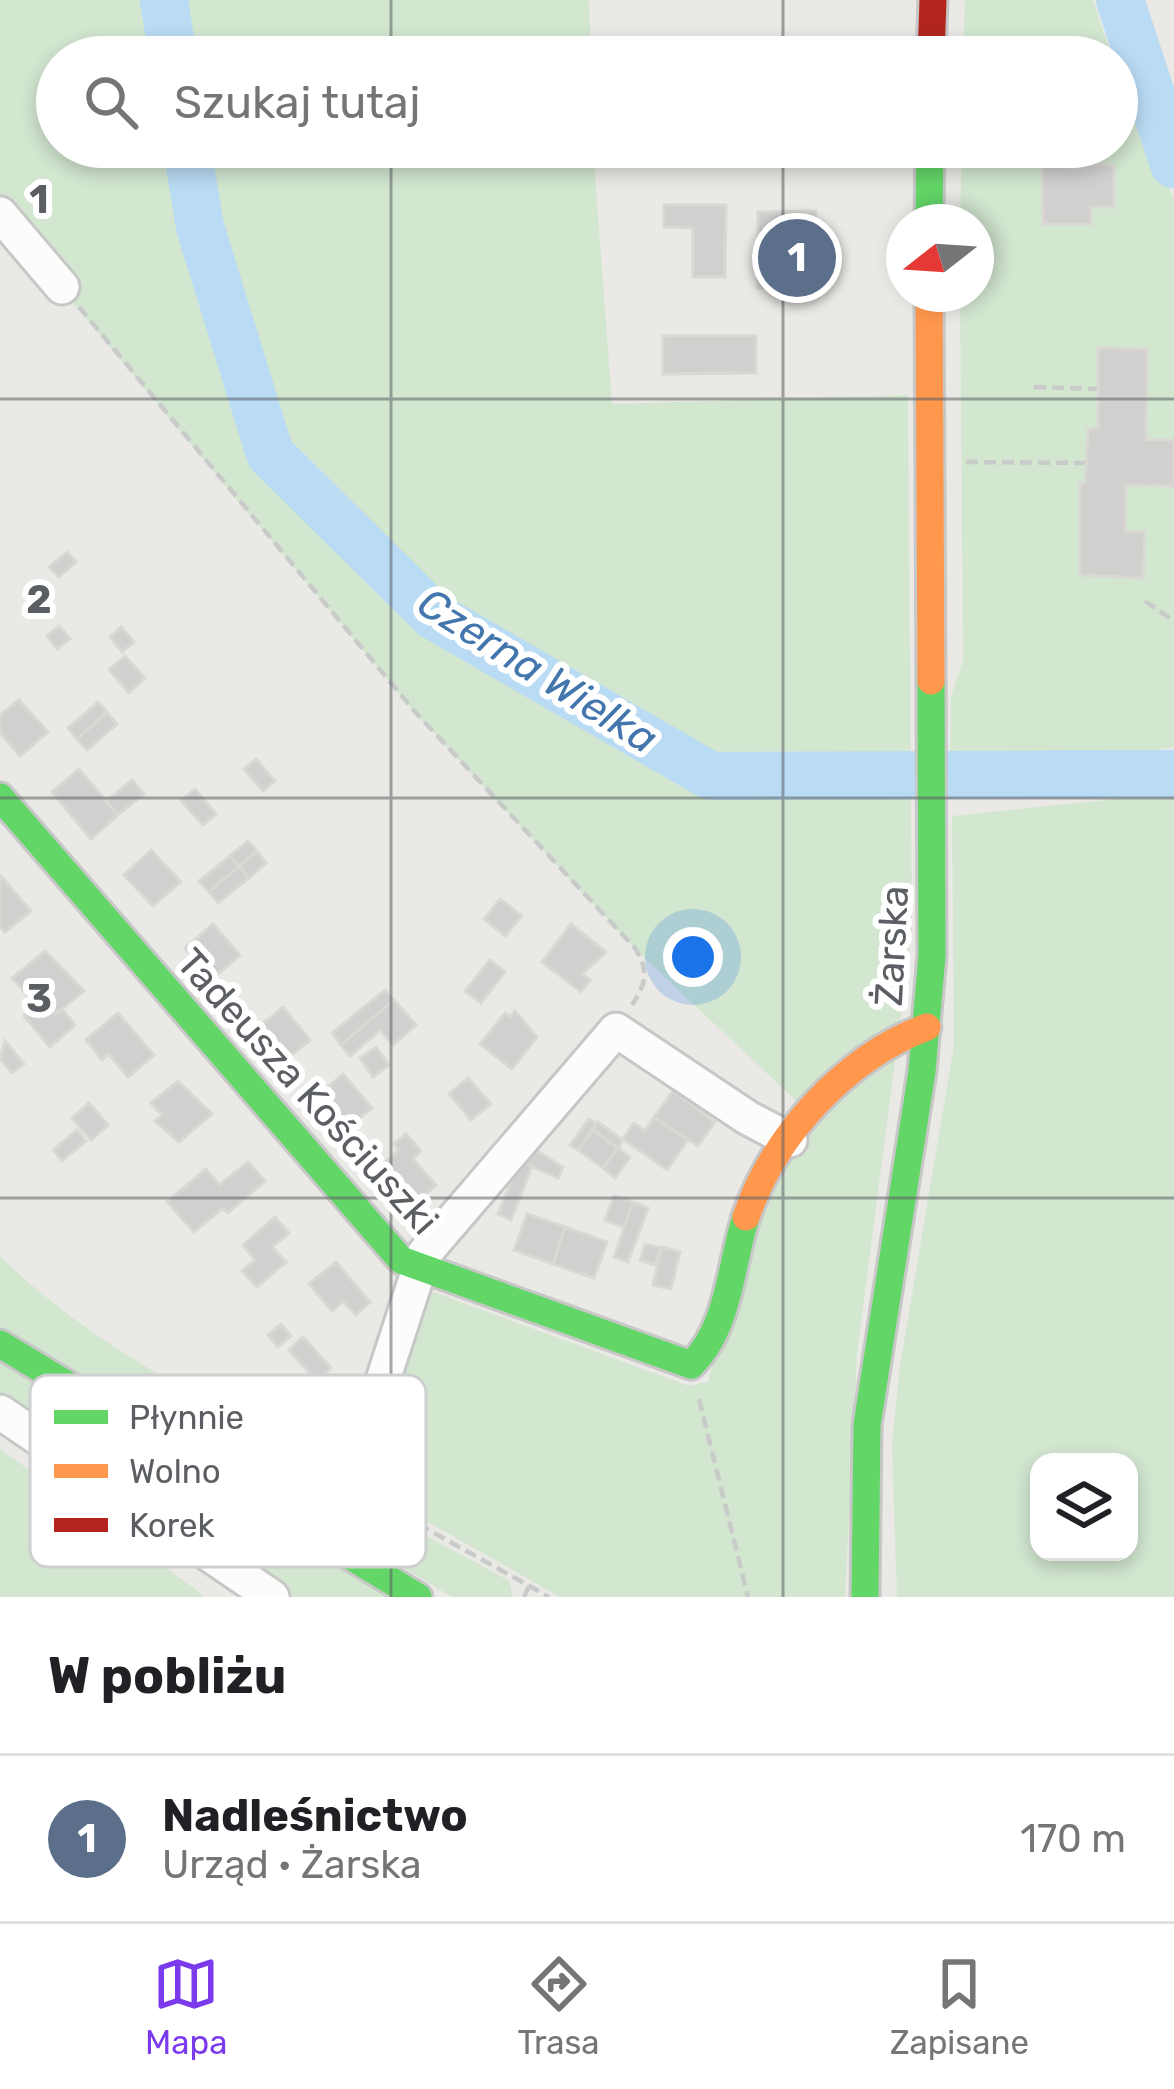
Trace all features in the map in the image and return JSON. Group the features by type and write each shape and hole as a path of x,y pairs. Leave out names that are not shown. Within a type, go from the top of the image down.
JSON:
{"street":[{"path":"932,36 933,0"},
{"path":"929,204 930,168"},
{"path":"0,214 62,287"},
{"name":"Żarska","path":"865,1597 871,1390 927,1027 934,860 929,312"},
{"name":"Tadeusza Kościuszki","path":"0,796 387,1247 415,1270 691,1365"},
{"path":"691,1365 702,1358 714,1334 749,1205 790,1139 878,1047 927,1027"},
{"path":"383,1375 415,1270 616,1030 748,1118 790,1139"},
{"path":"0,1344 51,1375"},
{"path":"0,1412 30,1432"},
{"path":"228,1567 272,1597"},
{"path":"368,1567 418,1597"}],"path":[{"path":"62,287 416,713 635,948 646,965 645,985 616,1030"},
{"path":"1034,387 1097,388"},
{"path":"960,462 1085,463"},
{"path":"1145,602 1174,621"},
{"path":"691,1365 748,1597"},
{"path":"426,1527 549,1597"},
{"path":"524,1597 530,1584"}],"green space":[{"path":"0,0 589,0 590,36 36,36 36,168 595,168 612,404 908,395 912,930 857,1354 845,1597 560,1597 426,1521 426,1375 397,1375 425,1289 689,1386 708,1382 734,1288 808,1112 635,949 417,715 0,215"},
{"path":"965,0 1093,0 1105,36 964,36"},
{"path":"1138,118 1174,199 1174,747 1123,756 950,761 951,696 963,660 960,312 994,312 994,204 960,204 961,168 1138,168"},
{"path":"1174,793 1174,1597 897,1597 892,1447 899,1372 954,1045 952,816"},
{"path":"0,1256 78,1321 160,1375 82,1375 0,1326"},
{"path":"0,1362 30,1380 30,1421 0,1401"},
{"path":"0,1449 30,1471 30,1567 165,1567 204,1597 0,1597"},
{"path":"426,1536 509,1581 513,1597 452,1597 402,1567 426,1567"},
{"path":"245,1567 338,1567 388,1597 289,1597"}],"building":[{"path":"1042,168 1114,168 1114,207 1091,207 1091,224 1043,224"},
{"path":"664,205 726,205 725,277 693,277 693,228 664,227"},
{"path":"816,211 816,287 758,288 758,212"},
{"path":"663,336 756,336 756,373 663,374"},
{"path":"1098,348 1147,349 1146,440 1174,440 1174,486 1126,485 1125,532 1145,532 1143,578 1080,575 1080,483 1085,484 1088,429 1098,428"},
{"path":"67,552 76,562 59,577 49,567"},
{"path":"59,626 70,639 57,649 47,636"},
{"path":"121,627 134,642 122,652 110,637"},
{"path":"125,656 145,678 129,693 109,670"},
{"path":"19,700 48,732 20,756 0,733 0,715"},
{"path":"98,702 107,712 77,739 68,728"},
{"path":"107,712 117,724 87,750 77,739"},
{"path":"256,759 275,781 263,791 244,769"},
{"path":"79,769 118,815 91,839 52,792"},
{"path":"132,780 144,794 118,815 106,802"},
{"path":"195,789 216,814 203,825 181,801"},
{"path":"248,841 257,851 239,866 230,856"},
{"path":"151,850 181,882 153,906 124,875"},
{"path":"257,851 266,863 249,878 239,866"},
{"path":"230,856 239,866 209,892 199,881"},
{"path":"239,866 249,878 218,903 209,892"},
{"path":"0,875 31,911 5,932 0,927"},
{"path":"500,899 522,916 505,936 484,919"},
{"path":"213,924 240,955 212,979 185,948"},
{"path":"571,924 606,952 582,974 590,980 581,992 542,962"},
{"path":"45,951 84,991 56,1014 37,992 29,997 12,978"},
{"path":"490,960 505,972 481,1003 465,991"},
{"path":"385,990 394,1000 341,1045 332,1033"},
{"path":"44,1000 56,1014 62,1009 75,1025 50,1047 24,1016"},
{"path":"394,1000 416,1025 393,1045 380,1030 350,1056 341,1045"},
{"path":"283,1007 310,1040 282,1063 254,1031"},
{"path":"515,1011 537,1037 512,1069 480,1044 505,1013 510,1017"},
{"path":"118,1013 154,1055 128,1077 109,1054 102,1060 86,1040"},
{"path":"5,1041 24,1064 12,1073 0,1059"},
{"path":"376,1047 389,1065 373,1077 360,1058"},
{"path":"343,1074 372,1108 343,1132 314,1099"},
{"path":"468,1078 491,1104 471,1120 449,1094"},
{"path":"178,1081 212,1114 179,1142 155,1121 162,1115 151,1103"},
{"path":"673,1091 715,1122 698,1146 654,1117"},
{"path":"89,1103 108,1125 91,1140 72,1118"},
{"path":"654,1117 688,1140 667,1170 623,1139 634,1123 645,1131"},
{"path":"589,1119 597,1124 578,1150 570,1145"},
{"path":"598,1122 623,1140 618,1148 593,1130"},
{"path":"77,1130 86,1141 62,1161 53,1150"},
{"path":"593,1130 618,1148 603,1168 578,1150"},
{"path":"406,1134 421,1151 413,1159 436,1185 410,1208 376,1170 399,1150 394,1144"},
{"path":"533,1148 563,1167 558,1178 520,1161"},
{"path":"618,1148 630,1157 615,1178 603,1168"},
{"path":"520,1161 532,1166 511,1220 498,1214"},
{"path":"248,1162 265,1181 228,1213 223,1208 194,1232 167,1202 206,1169 219,1185"},
{"path":"614,1196 633,1202 624,1227 605,1220"},
{"path":"633,1202 648,1208 628,1262 614,1257"},
{"path":"527,1214 565,1227 553,1264 514,1250"},
{"path":"275,1217 289,1233 272,1247 286,1262 257,1287 242,1271 255,1260 243,1245"},
{"path":"565,1227 607,1242 594,1278 553,1264"},
{"path":"645,1244 660,1248 655,1265 640,1260"},
{"path":"662,1247 680,1252 671,1289 653,1285"},
{"path":"336,1262 370,1302 356,1315 343,1301 332,1311 309,1284"},
{"path":"281,1324 291,1336 278,1347 268,1335"},
{"path":"303,1337 331,1368 323,1375 312,1375 289,1350"}],"waterway":[{"name":"Czerna Wielka","path":"164,0 170,36"},
{"name":"Czerna Wielka","path":"1120,0 1132,36"},
{"name":"Czerna Wielka","path":"1138,55 1174,164"},
{"name":"Czerna Wielka","path":"190,168 200,227 270,454 434,616 711,776 1174,774"}],"traffic: fast":[{"path":"929,204 930,168"},
{"path":"865,1597 867,1425 922,1071 932,955 931,681"},
{"path":"0,797 401,1260 691,1365 714,1333 746,1217"},
{"path":"0,1344 51,1375"},
{"path":"368,1567 418,1597"}],"traffic: slow":[{"path":"929,312 931,681"},
{"path":"746,1217 775,1157 817,1103 868,1058 927,1027"}],"traffic: jam":[{"path":"932,36 933,0"}],"place":[{"name":"Nadleśnictwo","path":"797,258"}]}
